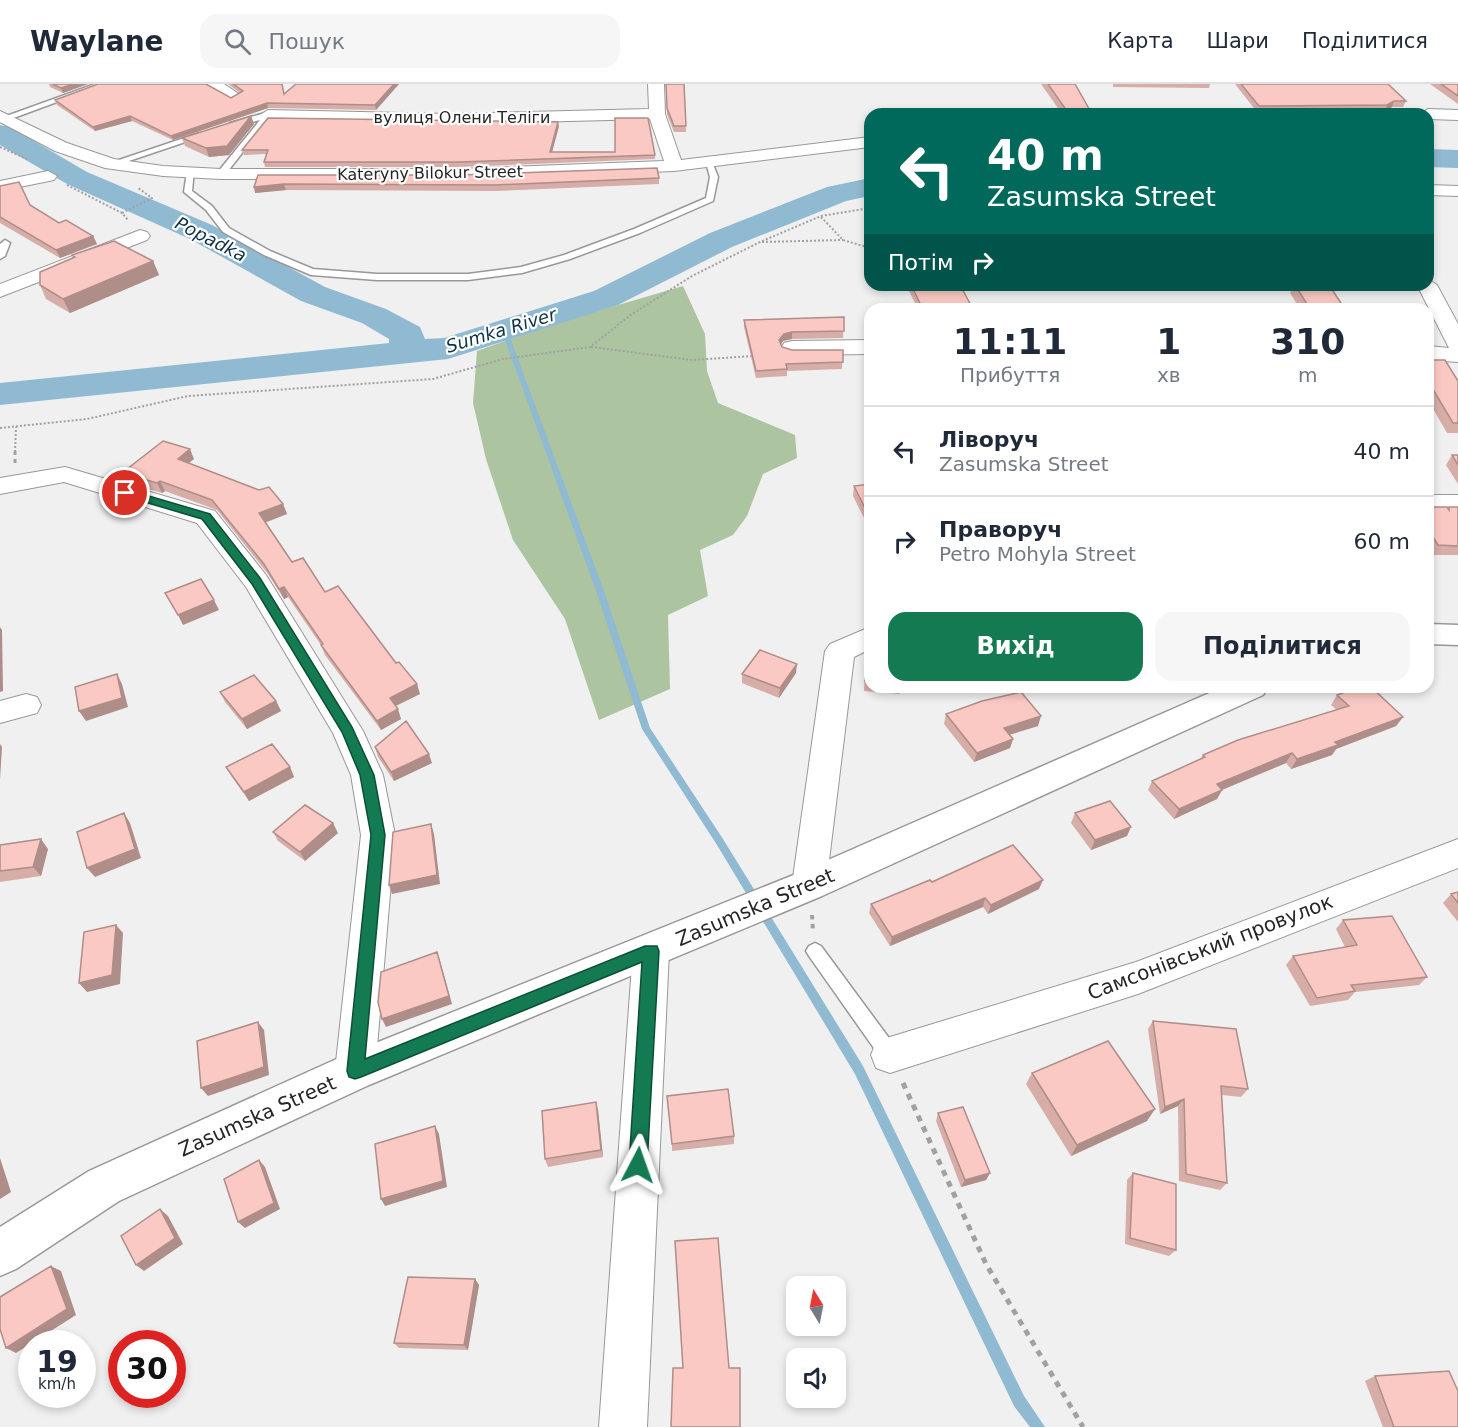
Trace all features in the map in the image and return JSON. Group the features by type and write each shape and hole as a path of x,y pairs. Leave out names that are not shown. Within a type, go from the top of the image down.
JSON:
{"street":[{"path":"212,84 234,96"},
{"path":"657,84 657,114 675,166"},
{"name":"вулиця Олени Теліги","path":"268,115 452,119 657,114"},
{"path":"1434,114 1458,115"},
{"name":"Kateryny Bilokur Street","path":"3,117 62,147 111,164 222,174 460,174 675,166 864,143"},
{"path":"0,186 48,176"},
{"path":"1434,190 1458,191"},
{"path":"0,291 140,236"},
{"path":"1430,291 1458,345"},
{"path":"792,348 864,347"},
{"path":"1434,353 1458,355"},
{"path":"8,484 64,474 206,517 256,581 348,731 367,775 378,835 355,1071"},
{"path":"1434,503 1458,503"},
{"path":"1434,634 1458,635"},
{"path":"796,890 840,651 864,640"},
{"name":"Zasumska Street","path":"0,1253 104,1186 355,1071 796,890 1239,693"},
{"name":"Самсонівський провулок","path":"890,1055 1138,978 1458,853"},
{"path":"623,1427 651,951"}],"lane":[{"path":"3,117 102,84"},
{"path":"223,129 268,115"},
{"path":"222,174 268,115"},
{"path":"111,164 212,132"},
{"path":"191,172 188,192 209,208 226,230 267,253 310,272 377,277 468,277 522,270 567,257 637,231 710,199 714,177 708,161"},
{"path":"0,256 5,243"},
{"path":"815,951 890,1055"}],"path":[{"path":"0,147 35,162 48,176 122,213 140,236"},
{"path":"122,213 146,203"},
{"path":"590,347 632,314 692,276 760,242 821,216 864,209"},
{"path":"821,216 843,240"},
{"path":"760,242 843,240 864,246"},
{"path":"0,428 87,419 188,396 433,379 503,359 590,347 692,360 767,355 792,348"},
{"path":"8,484 16,427"},
{"path":"890,1055 986,1264 1083,1427"}],"green space":[{"path":"683,286 705,334 707,371 718,403 795,435 797,458 763,474 747,516 733,535 700,550 708,596 668,615 670,689 599,720 565,619 513,540 486,459 473,403 477,351 553,324"}],"building":[{"path":"52,84 74,84 61,88"},
{"path":"98,84 206,84 231,98 243,91 233,84 282,84 284,94 296,84 394,84 375,105 267,103 171,136 130,116 93,127 55,100"},
{"path":"666,84 684,84 686,126 674,126 667,108"},
{"path":"1048,84 1075,84 1089,108 1065,108"},
{"path":"1241,84 1388,84 1406,101 1394,101 1387,105 1259,106"},
{"path":"1441,84 1458,84 1458,96"},
{"path":"251,116 227,146 206,148 182,138"},
{"path":"268,118 558,122 550,152 615,152 615,118 648,118 655,155 459,162 264,162 268,150 242,150"},
{"path":"657,168 659,178 495,185 284,184 254,187 258,175 459,175"},
{"path":"19,182 30,205 59,223 66,220 93,236 56,250 0,217 0,186"},
{"path":"114,241 153,261 63,299 40,285 40,272 75,257 72,255"},
{"path":"914,291 963,291 970,303 920,303"},
{"path":"1299,291 1333,291 1341,303 1306,303"},
{"path":"844,317 844,331 792,332 784,334 779,340 782,347 792,350 843,350 843,362 786,364 787,369 756,371 744,320"},
{"path":"1434,360 1445,360 1458,381 1458,423 1453,423 1434,391"},
{"path":"163,441 190,449 178,459 259,490 269,487 283,504 259,513 292,562 303,558 325,592 338,586 396,663 399,662 417,684 390,698 398,709 377,721 321,645 323,644 284,587 279,589 264,564 212,500 160,481 157,483 122,473"},
{"path":"1452,455 1458,455 1458,465"},
{"path":"864,485 864,506 854,486"},
{"path":"1434,507 1447,507 1449,510 1449,507 1458,507 1458,546 1438,545 1434,539"},
{"path":"201,579 214,600 178,615 165,593"},
{"path":"760,650 797,664 780,688 742,674"},
{"path":"117,674 122,698 79,711 75,687"},
{"path":"254,675 276,701 242,719 220,692"},
{"path":"1022,693 1041,716 1004,728 1013,739 977,753 946,714 982,701"},
{"path":"1377,693 1403,717 1335,742 1338,745 1297,759 1292,753 1217,784 1222,790 1179,809 1152,781 1238,740 1349,706 1337,695"},
{"path":"406,721 429,754 391,772 375,747"},
{"path":"272,744 290,767 244,792 226,767"},
{"path":"1110,801 1131,827 1095,840 1075,813"},
{"path":"305,805 333,823 300,852 273,832"},
{"path":"124,813 135,849 87,868 77,832"},
{"path":"431,824 437,875 389,885 393,832"},
{"path":"41,839 33,867 0,871 0,845"},
{"path":"1013,845 1043,880 991,905 985,898 892,937 871,904 930,880 932,882"},
{"path":"1458,892 1458,903 1451,894"},
{"path":"1392,916 1427,977 1351,985 1355,991 1317,998 1293,956 1357,945 1343,920"},
{"path":"116,925 112,975 79,983 84,932"},
{"path":"437,952 449,996 382,1019 378,1002 381,972"},
{"path":"1153,1021 1236,1029 1248,1089 1221,1086 1227,1183 1186,1174 1184,1099 1165,1107"},
{"path":"258,1022 264,1067 201,1088 197,1041"},
{"path":"1108,1041 1155,1109 1077,1145 1032,1073"},
{"path":"728,1089 734,1136 672,1144 667,1096"},
{"path":"596,1102 601,1150 545,1159 542,1111"},
{"path":"963,1107 990,1173 965,1180 938,1113"},
{"path":"435,1126 443,1181 381,1199 375,1144"},
{"path":"259,1160 274,1203 238,1222 224,1179"},
{"path":"1133,1173 1176,1184 1176,1250 1130,1238"},
{"path":"160,1209 175,1238 136,1265 121,1236"},
{"path":"718,1238 729,1368 740,1368 740,1427 671,1427 673,1368 683,1368 675,1241"},
{"path":"51,1266 67,1309 34,1330 18,1330 18,1340 6,1348 0,1329 0,1297"},
{"path":"408,1277 475,1279 464,1345 394,1343"},
{"path":"1449,1371 1458,1391 1458,1427 1394,1427 1375,1376"}],"waterway":[{"name":"Popadka","path":"0,133 77,178 201,232 313,294 374,316 407,335 407,352"},
{"name":"Sumka River","path":"1434,158 1458,159"},
{"name":"Sumka River","path":"407,352 448,348 606,298 721,240 838,193 864,188"},
{"path":"505,332 600,591 646,729 720,842 859,1070 1019,1401 1038,1427"},
{"name":"Sumka River","path":"0,394 407,352"}],"route":[{"path":"125,493 206,517 256,581 348,731 367,775 378,835 355,1071 651,951 638,1165"}]}
